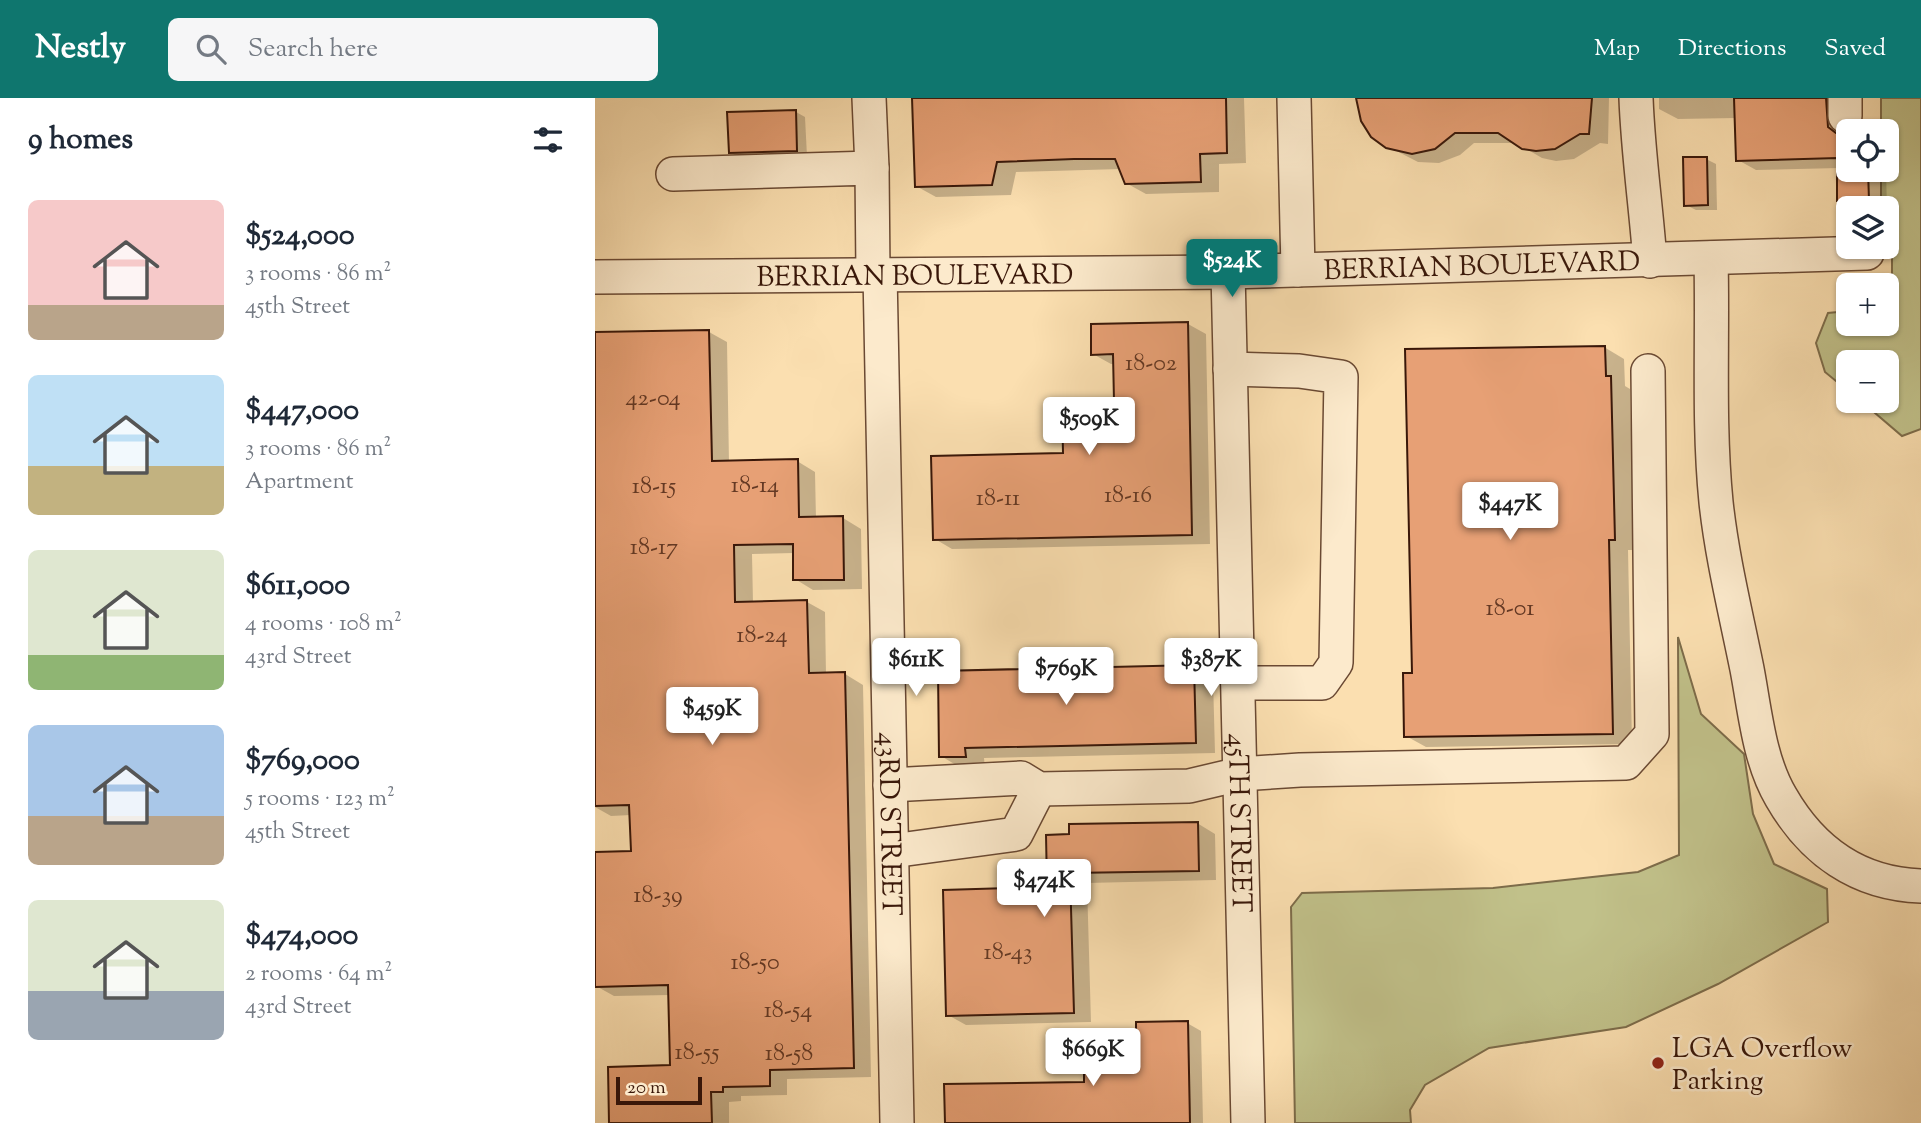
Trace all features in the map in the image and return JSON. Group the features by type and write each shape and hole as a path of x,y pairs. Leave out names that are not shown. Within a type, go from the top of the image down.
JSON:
{"street":[{"name":"43RD STREET","path":"869,98 892,851 897,1123"},
{"path":"1294,98 1298,270"},
{"path":"1636,98 1638,147 1650,261"},
{"path":"673,174 872,168"},
{"name":"BERRIAN BOULEVARD","path":"595,277 1228,272 1836,254"},
{"path":"1711,258 1713,437 1717,505 1759,730 1772,778 1780,795 1807,833 1839,862 1883,883 1921,887"},
{"name":"45TH STREET","path":"1228,272 1248,1123"},
{"path":"1230,369 1299,370 1341,377 1336,663 1322,683 1238,683"},
{"path":"890,785 1021,778 1039,789 1188,786 1240,774 1300,770 1626,763 1652,734 1648,371"},
{"path":"892,851 1016,834 1039,789"}],"green space":[{"path":"1881,98 1921,98 1921,429 1902,436 1875,413 1899,413 1899,350 1836,350 1836,381 1825,372 1816,343 1828,313 1836,312 1836,336 1899,336 1899,273 1892,273 1892,259 1899,259 1899,196 1881,196 1881,182 1899,182 1899,119 1881,119"},
{"path":"1678,637 1701,714 1744,754 1753,814 1774,864 1827,889 1828,922 1718,984 1626,1027 1489,1048 1425,1085 1410,1110 1411,1123 1295,1123 1291,907 1302,893 1493,888 1638,872 1679,855"}],"building":[{"path":"912,98 1226,98 1227,153 1200,154 1201,182 1125,184 1115,159 1074,159 997,162 992,185 915,187"},
{"path":"1356,98 1592,98 1589,134 1580,134 1555,149 1522,149 1498,133 1455,133 1435,149 1412,154 1386,148 1371,137 1361,121"},
{"path":"1734,98 1826,98 1828,127 1836,133 1836,158 1736,161"},
{"path":"796,110 797,151 729,153 727,112"},
{"path":"1683,157 1707,157 1708,205 1684,206"},
{"path":"1837,182 1868,182 1869,196 1837,196"},
{"path":"1188,322 1192,535 933,540 931,456 1063,453 1062,402 1114,401 1113,354 1091,355 1091,324"},
{"path":"709,330 712,461 798,459 799,517 843,516 844,580 793,580 793,544 734,545 735,602 807,600 809,673 845,672 854,1068 770,1070 770,1086 723,1087 723,1092 711,1092 712,1123 609,1123 608,1067 670,1065 668,985 595,987 595,852 631,851 629,805 595,806 595,332"},
{"path":"1605,346 1606,376 1611,376 1615,540 1609,540 1613,734 1404,737 1403,673 1412,673 1405,349"},
{"path":"1194,665 1196,743 965,748 966,757 939,757 938,671"},
{"path":"1198,822 1199,871 1070,873 1074,1013 946,1016 943,890 1047,887 1046,835 1069,834 1069,824"},
{"path":"1188,1021 1190,1123 945,1123 944,1084 1084,1082 1084,1054 1136,1053 1136,1022"}],"place":[{"name":"LGA Overflow Parking","path":"1658,1063"}]}
